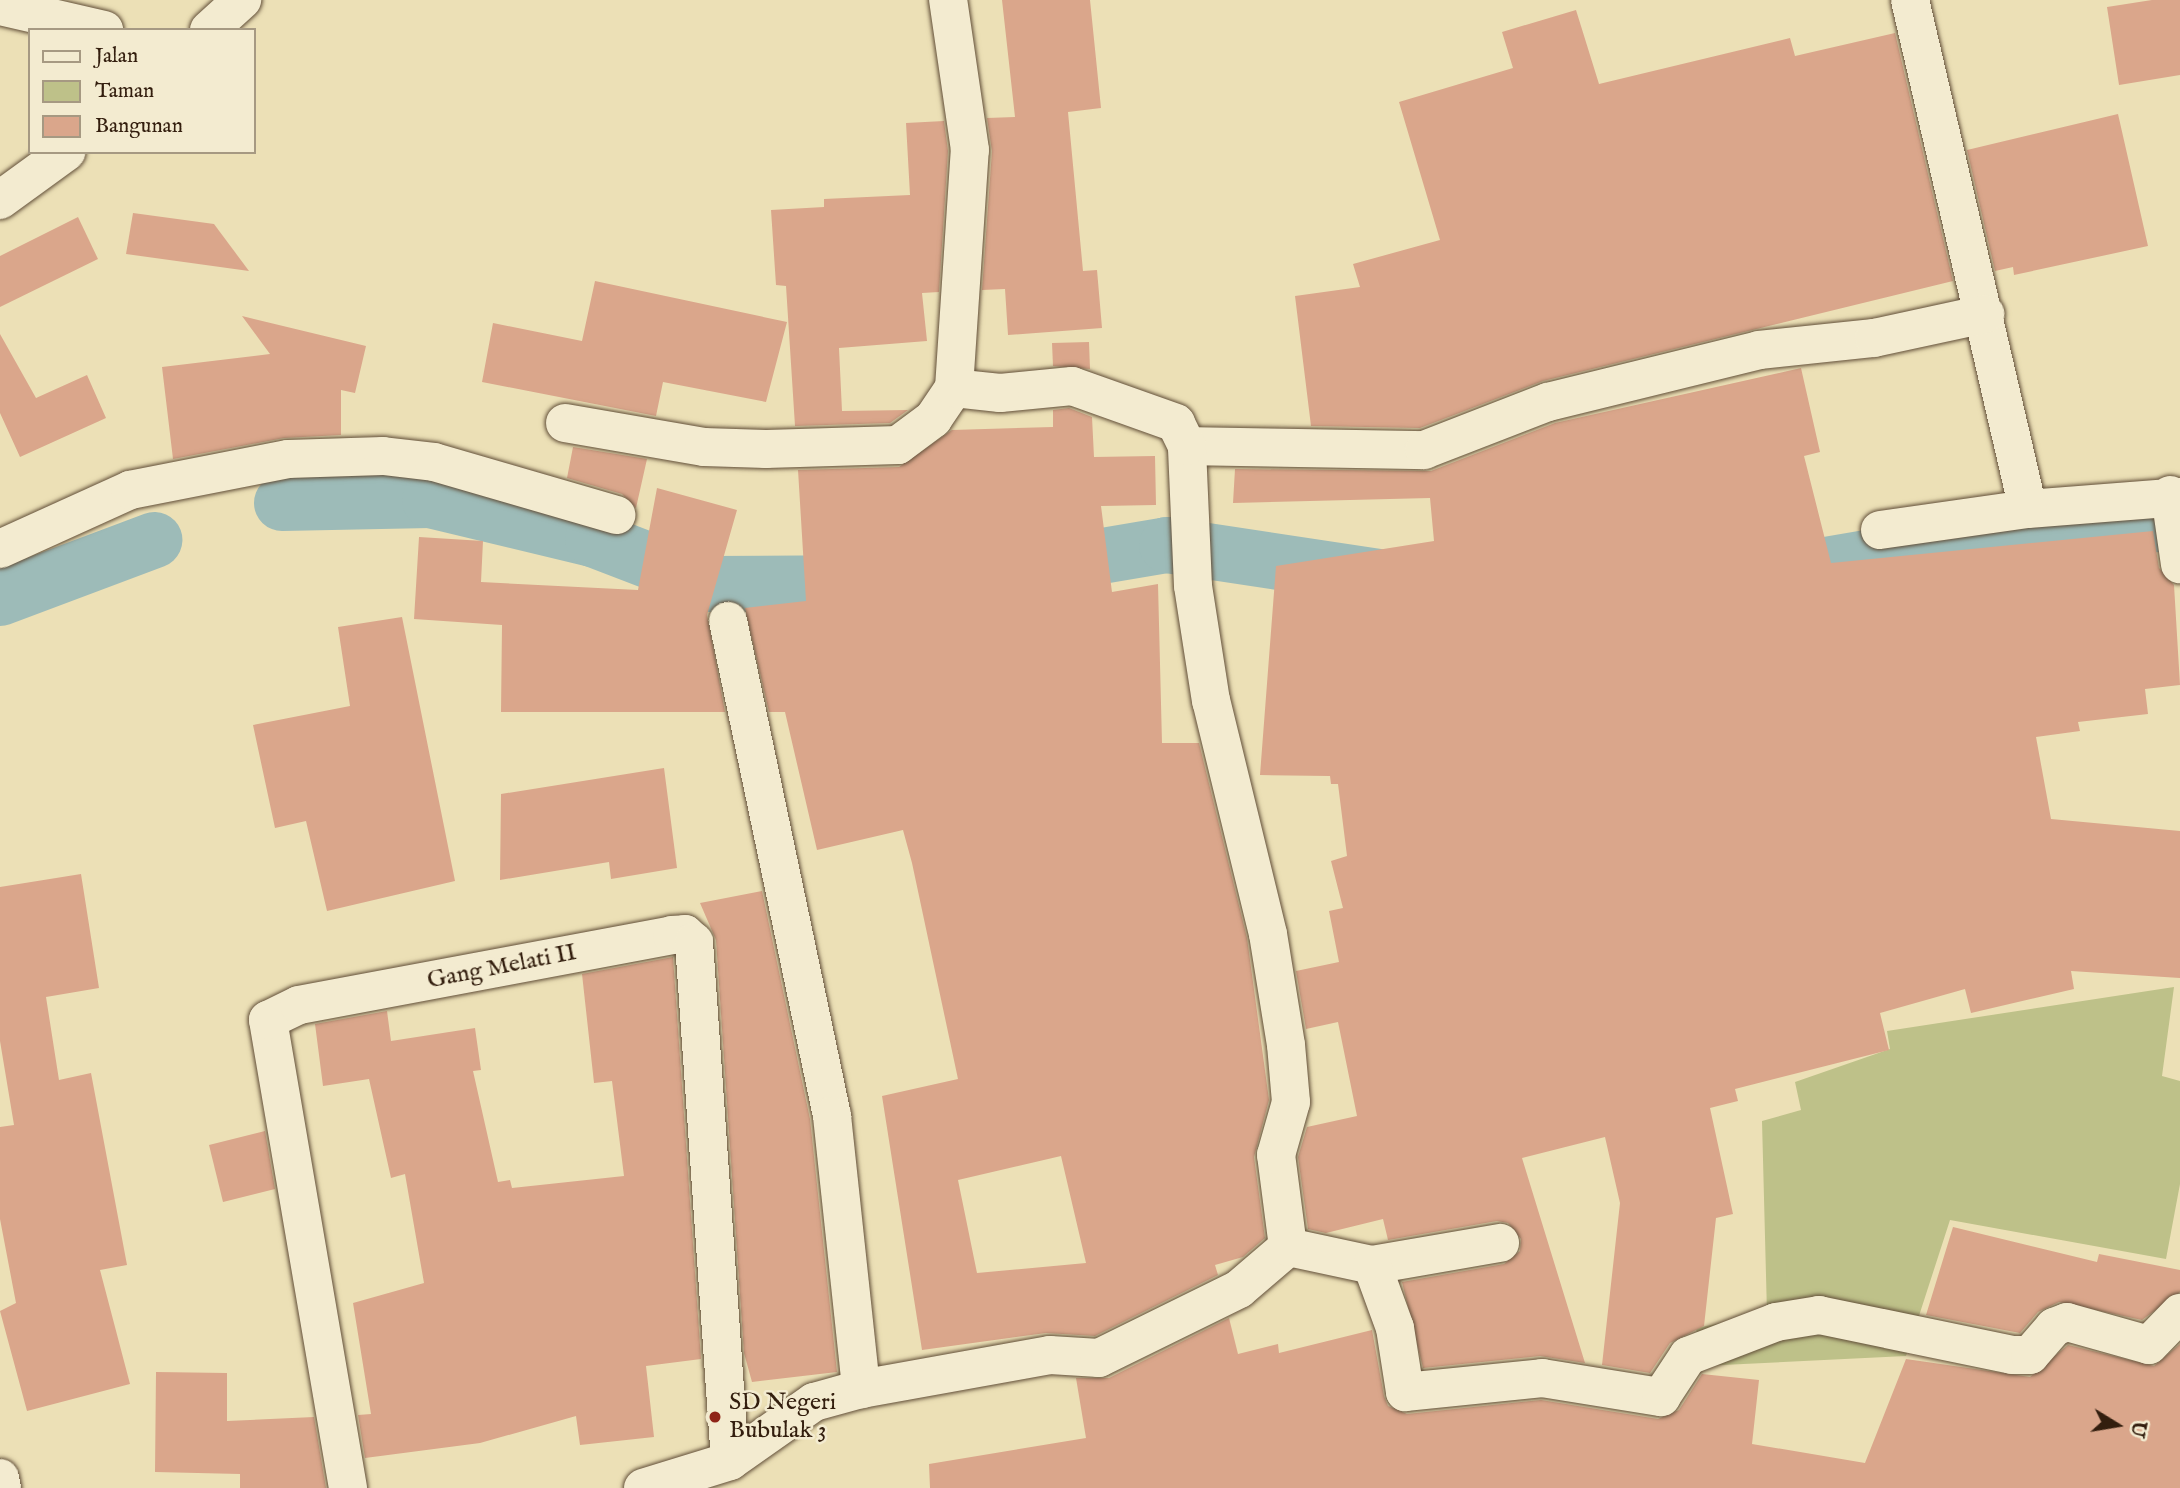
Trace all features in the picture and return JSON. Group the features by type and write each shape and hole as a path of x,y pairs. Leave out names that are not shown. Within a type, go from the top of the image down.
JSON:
{"street":[{"path":"211,28 242,0"},
{"path":"565,423 704,446 898,445 933,419 954,388 970,150 948,0"},
{"path":"1910,0 1985,314 2028,509"},
{"path":"0,6 95,28"},
{"path":"0,200 63,154"},
{"path":"1187,446 1424,450 1548,402 1759,350 1874,338 1985,314"},
{"path":"954,388 1000,393 1072,386 1177,423 1187,446 1194,586 1211,701 1268,934 1286,1045 1291,1102 1276,1155 1288,1247"},
{"path":"0,549 130,490 288,459 383,456 434,462 616,515"},
{"path":"1880,530 2028,509 2175,521"},
{"path":"728,621 832,1116 861,1389"},
{"name":"Gang Melati II","path":"348,1488 268,1020 299,1005 685,934 694,942 730,1461"},
{"path":"1288,1247 1372,1265 1500,1243"},
{"path":"643,1488 730,1461 814,1402 861,1389 1050,1355 1099,1357 1239,1289 1288,1247"},
{"path":"1372,1265 1395,1328 1405,1392 1542,1378 1661,1397 1688,1356 1776,1322 1819,1315 2030,1355 2054,1327 2067,1322 2148,1345 2180,1313"},
{"path":"0,1478 2,1488"}],"green space":[{"path":"2174,987 2162,1076 2180,1081 2180,1184 2166,1259 1950,1220 1906,1356 1702,1366 1696,1328 1767,1314 1762,1121 1801,1110 1795,1082 1890,1049 1887,1031"}],"building":[{"path":"1002,0 1090,0 1101,108 1068,112 1083,271 1097,270 1102,328 1008,335 1005,289 982,290 992,151 987,118 1015,117"},
{"path":"2152,0 2180,0 2180,75 2119,85 2107,7"},
{"path":"1576,10 1599,84 1790,38 1795,56 1895,33 1953,281 1543,381 1420,428 1311,426 1295,296 1360,287 1353,264 1440,240 1399,102 1513,68 1502,32"},
{"path":"2118,114 2148,246 2014,275 2013,267 1995,271 1967,150"},
{"path":"944,121 948,151 939,292 922,293 927,341 839,348 842,411 908,410 890,423 795,426 786,286 776,285 771,210 824,207 824,199 910,195 906,123"},
{"path":"133,213 214,224 249,271 126,254"},
{"path":"78,217 98,259 0,307 0,256"},
{"path":"595,281 787,322 766,402 663,382 656,416 482,382 493,323 582,341"},
{"path":"242,316 366,346 355,393 341,390 341,435 284,438 173,459 162,367 270,354"},
{"path":"0,334 36,398 87,375 106,418 20,457 0,413"},
{"path":"1089,342 1090,369 1053,366 1052,343"},
{"path":"1801,368 1820,452 1804,456 1831,563 2153,531 2159,568 2174,585 2180,685 2145,689 2148,714 2078,722 2080,731 2036,737 2051,819 2180,831 2180,978 2071,971 2074,989 1971,1013 1965,989 1880,1013 1889,1050 1735,1089 1738,1101 1710,1108 1733,1214 1716,1218 1704,1326 1670,1343 1650,1373 1602,1365 1620,1203 1605,1137 1522,1158 1585,1363 1540,1356 1423,1368 1402,1282 1504,1264 1520,1251 1521,1239 1508,1223 1497,1221 1388,1240 1383,1219 1326,1233 1308,1229 1298,1157 1307,1127 1357,1116 1338,1022 1306,1029 1296,971 1339,962 1329,911 1343,908 1331,861 1347,856 1338,784 1331,784 1330,776 1260,775 1276,566 1434,541 1430,498 1233,503 1235,469 1431,471 1555,423"},
{"path":"1069,408 1092,417 1094,457 1155,456 1156,505 1101,506 1112,592 1158,584 1162,743 1199,743 1247,938 1269,1100 1254,1157 1265,1238 1243,1257 1215,1265 1218,1275 1095,1336 1046,1333 922,1350 882,1096 958,1079 912,863 903,830 817,850 785,712 769,712 745,608 806,601 798,470 899,467 952,430 1053,427 1053,410","holes":["1061,1156 1086,1263 977,1273 958,1180"]},
{"path":"573,447 647,459 636,508 622,494 567,478"},
{"path":"657,488 737,510 707,615 725,712 501,712 502,625 414,619 419,537 483,541 481,582 638,590"},
{"path":"402,617 455,881 327,911 306,821 275,828 253,725 350,706 338,627"},
{"path":"664,768 677,868 611,879 609,862 500,880 501,794"},
{"path":"81,874 99,988 46,997 59,1080 91,1073 127,1265 100,1270 130,1384 27,1411 0,1311 16,1303 0,1219 0,1127 14,1125 0,1041 0,887"},
{"path":"762,891 810,1119 837,1372 752,1382 744,1353 716,940 700,903"},
{"path":"673,957 701,1359 646,1366 654,1437 580,1445 576,1416 480,1443 365,1458 358,1415 371,1414 353,1303 424,1283 405,1174 391,1178 369,1079 323,1086 315,1024 387,1011 391,1041 475,1028 481,1070 473,1071 498,1182 510,1180 512,1188 624,1176 612,1081 594,1083 582,974"},
{"path":"265,1131 275,1189 223,1202 209,1145"},
{"path":"1953,1227 2097,1262 2099,1254 2180,1270 2180,1292 2142,1320 2059,1302 2038,1312 2020,1333 1926,1315"},
{"path":"1229,1318 1238,1354 1278,1344 1279,1353 1372,1330 1388,1406 1407,1414 1541,1400 1658,1419 1679,1410 1702,1374 1759,1380 1752,1444 1865,1463 1906,1359 2030,1377 2068,1345 2154,1366 2180,1344 2180,1488 930,1488 929,1464 1086,1438 1076,1378 1109,1378"},
{"path":"156,1372 227,1373 227,1421 314,1417 326,1488 240,1488 240,1474 155,1472"}],"waterway":[{"path":"282,503 430,500 593,539 710,584 881,583"},
{"path":"1773,574 1971,540 2180,522"},
{"path":"0,598 154,540"},
{"path":"1031,568 1167,545 1379,577"}],"place":[{"name":"SD Negeri Bubulak 3","path":"715,1417"}]}
